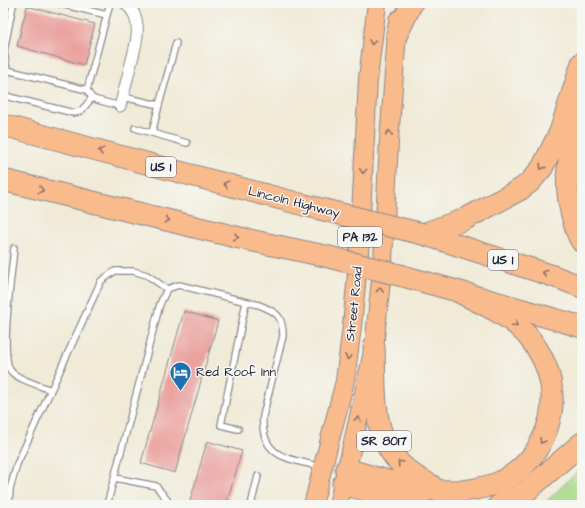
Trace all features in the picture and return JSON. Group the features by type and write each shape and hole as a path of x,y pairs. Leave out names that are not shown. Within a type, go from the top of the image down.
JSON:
{"highway":[{"path":"397,34 412,3"},
{"path":"423,234 470,216 521,189 530,182 542,168 560,132 582,63"},
{"path":"582,111 570,152 567,182 571,212 575,227 582,242"},
{"name":"Lincoln Highway","path":"3,125 304,205 423,234 582,286"},
{"path":"3,180 240,238 325,256 403,276 582,327"},
{"name":"SR 8017","path":"374,347 376,412 379,426 389,451 403,467 420,480 446,489 459,491 489,486 514,474 534,453 548,427 552,398 548,372 543,360 526,334 515,324 502,315 457,291"},
{"path":"499,505 517,497 528,489 582,443"},
{"path":"345,476 416,488 440,491 459,491"},
{"path":"345,476 411,502"},
{"path":"369,505 381,501 411,502"}],"main road":[{"name":"Street Road","path":"313,505 345,381 359,253 368,79 377,3"},
{"name":"Street Road","path":"338,505 374,347 383,261 389,141 400,3"},
{"path":"323,468 345,476"}],"street":[{"path":"122,102 138,35 136,19 133,12 124,3"}],"lane":[{"path":"15,3 13,5 4,52 7,70 3,88 6,95 74,113 81,111 92,98"},
{"path":"57,3 107,15"},
{"path":"86,90 110,3"},
{"path":"152,133 176,43"},
{"path":"7,70 86,90 92,98 97,100 159,105"},
{"path":"135,128 187,142"},
{"path":"14,248 5,337 6,360 10,371 18,377 51,390"},
{"path":"9,505 10,489 17,464 101,282 115,271 133,271 147,275 167,289"},
{"path":"107,505 160,304 167,289 179,284 268,308 275,312 281,319 283,336 263,416 264,436 268,445 276,453 285,458 323,468"},
{"path":"238,429 221,425 246,302"},
{"path":"252,505 258,476"},
{"path":"115,478 156,486 168,501 167,505"}],"green space":[{"path":"582,467 582,505 543,505"}],"building":[{"path":"27,6 95,24 84,65 17,46"},
{"name":"Red Roof Inn","path":"184,311 218,321 175,473 141,463"},
{"path":"207,441 242,451 226,505 189,505"}],"place":[{"name":"Red Roof Inn","path":"180,392"}]}
